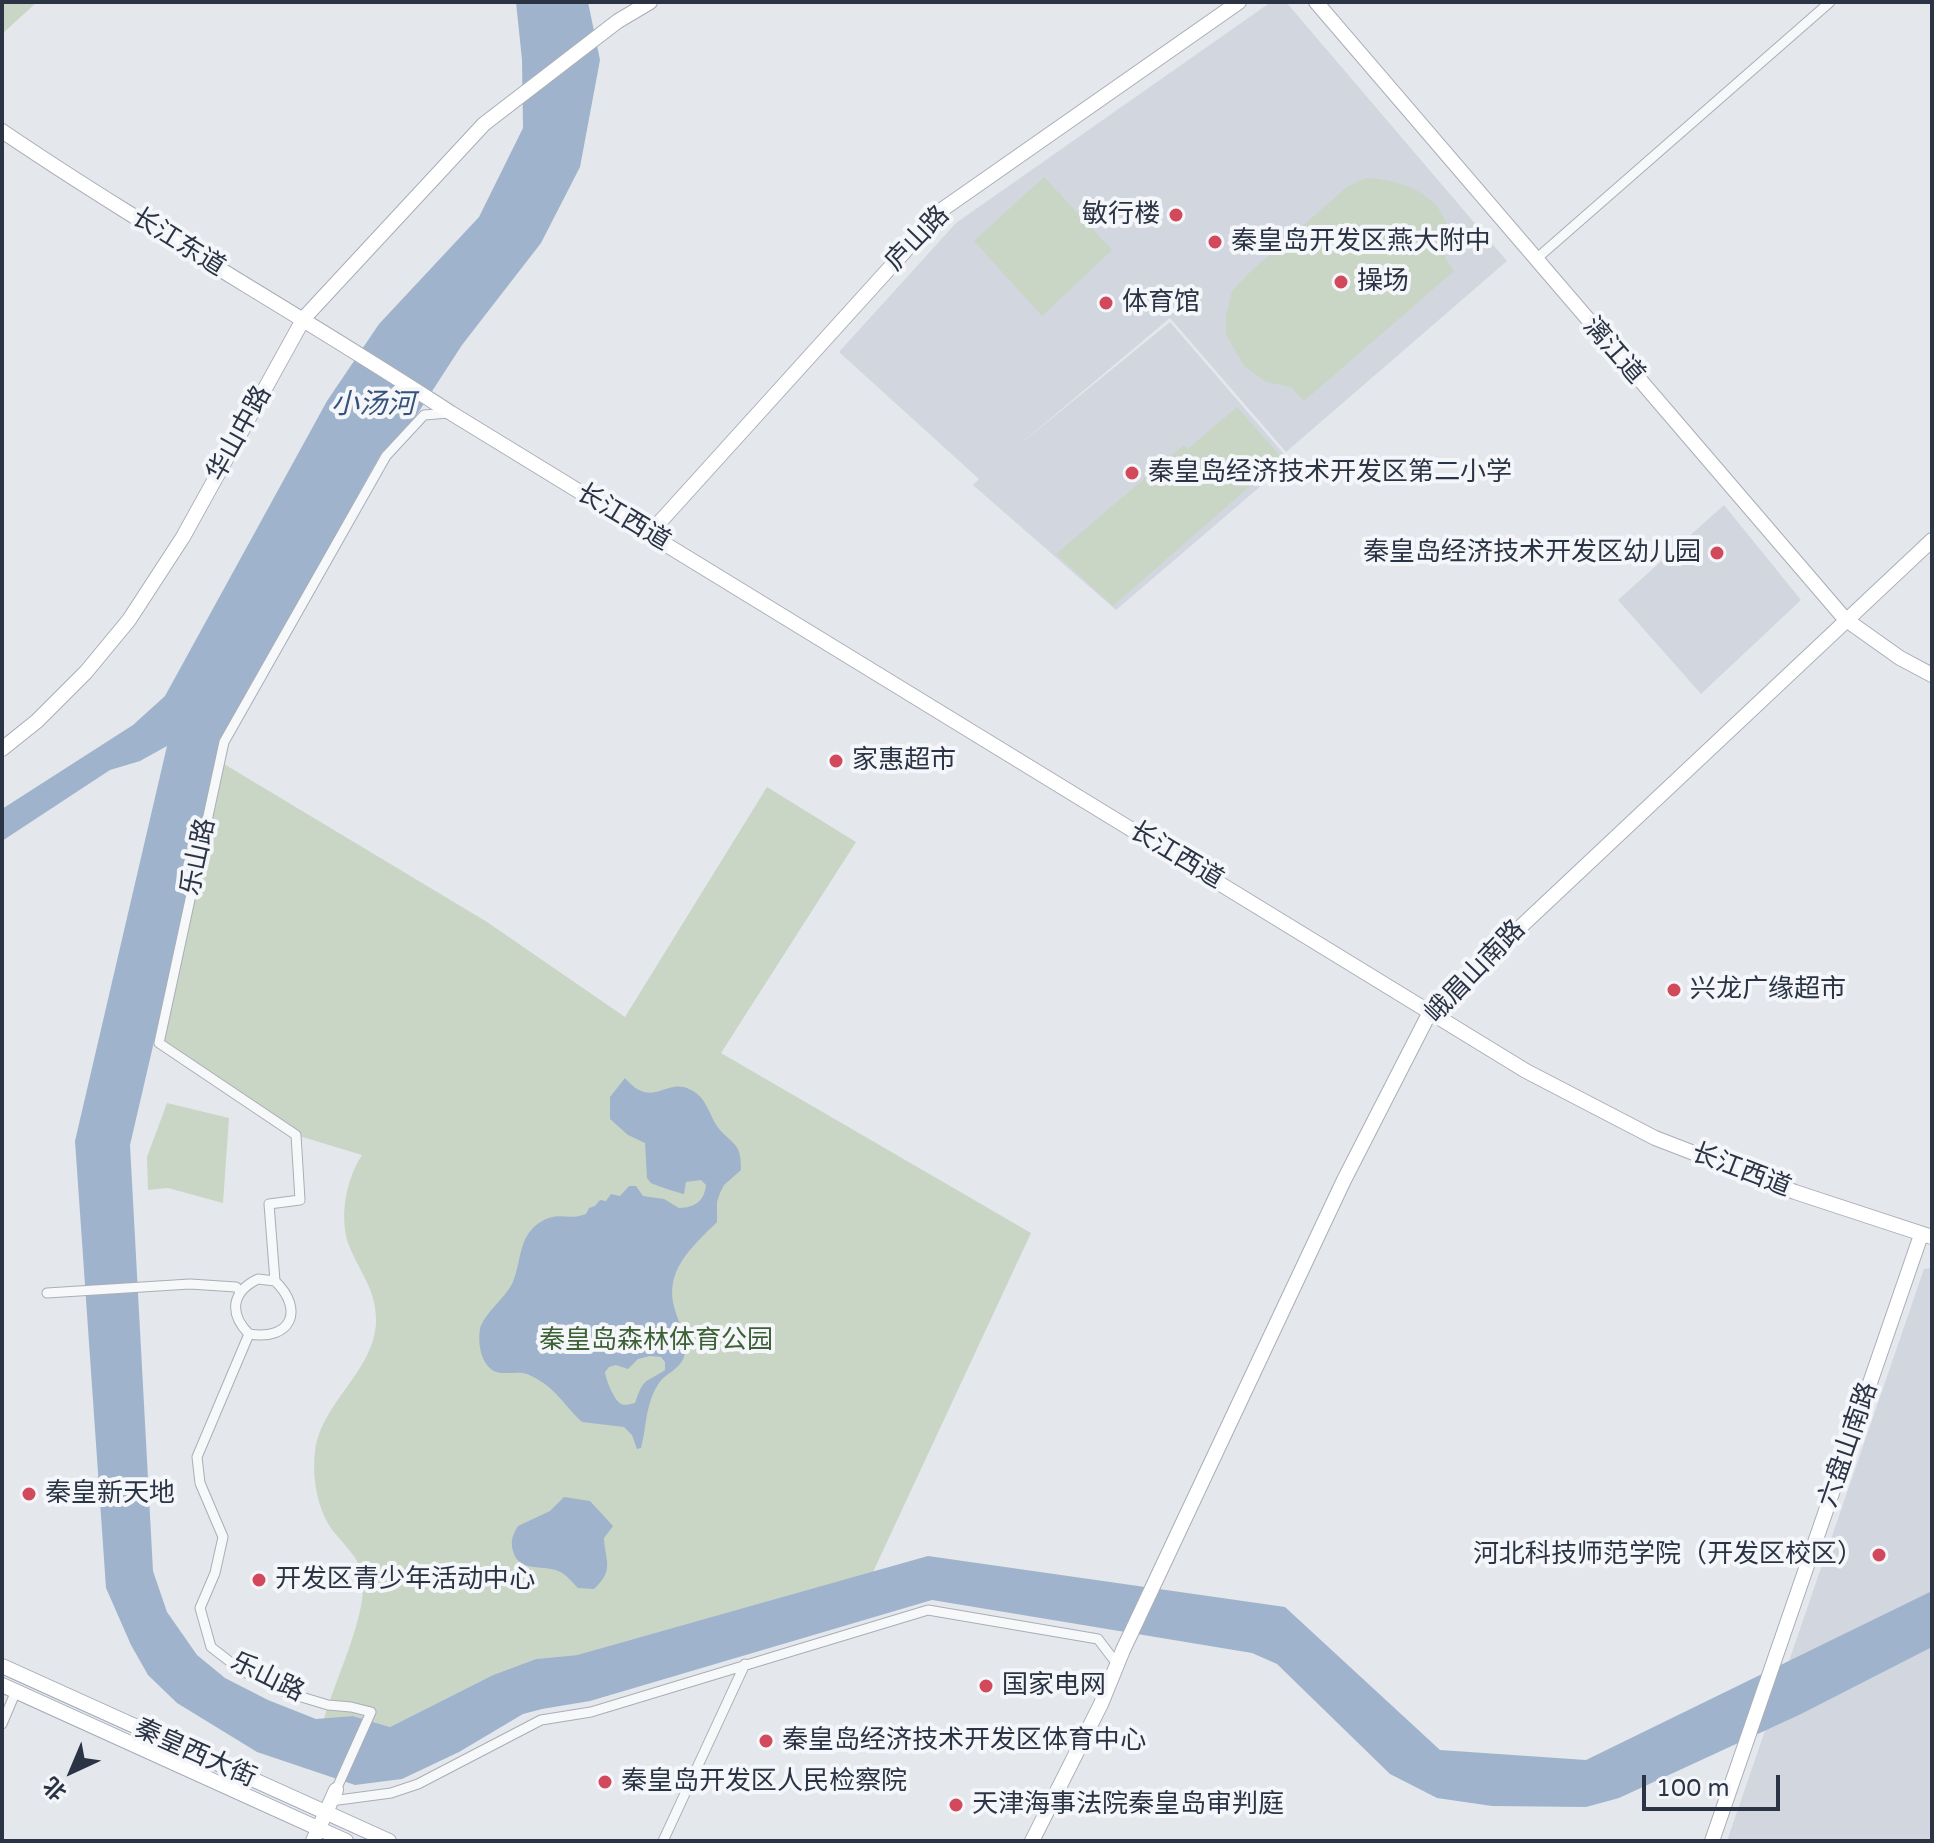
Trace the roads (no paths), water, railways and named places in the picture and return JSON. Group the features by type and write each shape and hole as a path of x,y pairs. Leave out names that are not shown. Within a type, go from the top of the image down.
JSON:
{"street":[{"name":"华山中路","path":"2,749 37,721 86,672 136,609 183,537 304,318 484,124 618,21 650,2"},
{"name":"庐山路","path":"649,534 943,209 1239,2"},
{"name":"漓江道","path":"1316,2 1845,619 1900,658 1932,675"},
{"path":"1535,260 1830,2"},
{"name":"长江东道","path":"2,131 237,280 357,351"},
{"name":"长江西道","path":"357,351 451,413 1526,1071 1655,1138 1795,1192 1927,1236"},
{"name":"乐山路","path":"331,1801 371,1712 328,1705 285,1692 242,1671 211,1647 200,1608 215,1573 223,1537 200,1483 197,1457 249,1334 272,1335 289,1320 292,1308 290,1298 275,1281 269,1204 300,1200 296,1135 159,1043 224,742 386,456 424,415 451,413"},
{"name":"峨眉山南路","path":"1032,1841 1101,1704 1120,1657 1344,1180 1430,1012 1932,540"},
{"name":"六盘山南路","path":"1712,1841 1927,1236"},
{"path":"249,1334 236,1315 235,1303 240,1291 258,1279 275,1281"},
{"path":"47,1293 190,1284 236,1287 240,1291"},
{"path":"315,1835 331,1801 391,1793 418,1784 541,1720 591,1712 928,1610 1098,1639 1120,1657"},
{"path":"663,1841 745,1664"},
{"name":"秦皇西大街","path":"2,1666 331,1801 389,1841"},
{"path":"2,1724 9,1688"},
{"name":"秦皇西大街","path":"9,1688 315,1835 346,1841"}],"water":[{"name":"小汤河","path":"516,2 588,2 600,60 580,167 541,243 462,345 403,436 382,452 226,732 130,1145 153,1571 167,1612 197,1655 225,1678 316,1719 353,1716 390,1727 493,1675 536,1659 577,1655 928,1556 1285,1607 1440,1750 1586,1760 1932,1591 1932,1647 1801,1714 1619,1798 1586,1807 1492,1806 1437,1798 1390,1774 1277,1664 1252,1653 932,1600 590,1701 523,1714 459,1752 402,1779 355,1785 257,1752 177,1703 148,1675 106,1588 75,1141 167,746 140,761 110,770 2,841 2,809 133,725 165,696 327,401 379,324 479,217 523,128 522,60"},
{"path":"625,1078 644,1092 674,1087 691,1090 705,1103 716,1125 736,1147 741,1162 741,1170 724,1185 720,1193 717,1222 690,1251 676,1272 672,1296 686,1351 679,1365 654,1391 641,1448 637,1449 632,1435 624,1427 582,1422 551,1389 536,1378 491,1369 482,1356 479,1334 489,1313 512,1284 525,1240 542,1221 586,1214 600,1200 606,1201 611,1194 620,1196 629,1186 636,1186 643,1196 664,1199 679,1208 694,1205 701,1199 706,1185 701,1180 686,1182 684,1194 651,1183 647,1178 645,1143 628,1135 610,1119 610,1097","holes":["661,1357 665,1370 643,1385 635,1403 624,1405 618,1402 606,1376 609,1367 616,1365 628,1369 638,1359"]},
{"path":"564,1497 590,1501 613,1526 604,1538 607,1570 594,1589 578,1588 558,1571 525,1565 513,1551 512,1538 518,1526 550,1511"}],"place":[{"name":"敏行楼","path":"1176,215"},
{"name":"秦皇岛开发区燕大附中","path":"1215,242"},
{"name":"操场","path":"1341,282"},
{"name":"体育馆","path":"1106,303"},
{"name":"秦皇岛经济技术开发区第二小学","path":"1132,473"},
{"name":"秦皇岛经济技术开发区幼儿园","path":"1717,553"},
{"name":"家惠超市","path":"836,761"},
{"name":"兴龙广缘超市","path":"1674,990"},
{"name":"秦皇新天地","path":"29,1494"},
{"name":"河北科技师范学院（开发区校区）","path":"1879,1555"},
{"name":"开发区青少年活动中心","path":"259,1580"},
{"name":"国家电网","path":"986,1686"},
{"name":"秦皇岛经济技术开发区体育中心","path":"766,1741"},
{"name":"秦皇岛开发区人民检察院","path":"605,1782"},
{"name":"天津海事法院秦皇岛审判庭","path":"956,1805"}],"park label":[{"name":"秦皇岛森林体育公园","path":"656,1341"}]}
